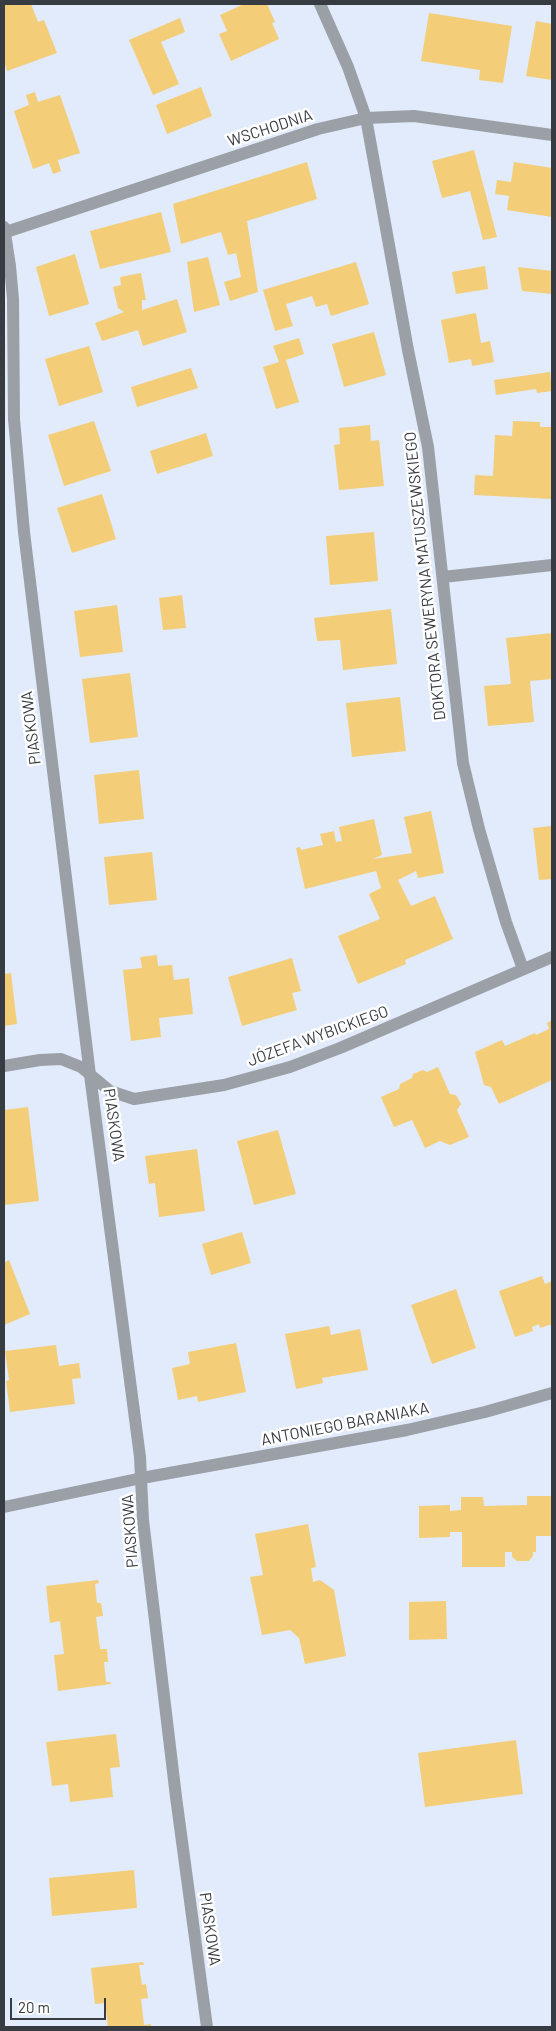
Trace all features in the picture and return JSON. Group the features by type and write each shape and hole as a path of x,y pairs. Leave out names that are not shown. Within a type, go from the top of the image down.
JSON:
{"street":[{"name":"DOKTORA SEWERYNA MATUSZEWSKIEGO","path":"320,4 348,67 366,118 408,350 428,447 463,763 487,857 506,922 523,969"},
{"name":"WSCHODNIA","path":"5,229 318,129 366,118 429,117 552,135"},
{"name":"PIASKOWA","path":"5,229 13,299 12,382 16,454 90,1075 142,1478 144,1530 174,1787 207,2027"},
{"path":"443,577 552,565"},
{"name":"JÓZEFA WYBICKIEGO","path":"4,1066 40,1060 61,1059 81,1067 110,1091 134,1099 224,1085 274,1072 324,1054 552,957"},
{"name":"ANTONIEGO BARANIAKA","path":"4,1507 113,1486 142,1478 407,1430 485,1412 552,1393"}],"building":[{"path":"4,4 31,4 38,22 44,20 57,53 7,71 4,61"},
{"path":"244,4 267,4 275,22 272,23 279,39 231,61 219,34 227,31 220,15"},
{"path":"429,13 512,26 503,83 479,80 480,70 421,61"},
{"path":"180,18 185,32 161,42 179,84 153,95 129,40"},
{"path":"536,21 552,24 552,80 526,76"},
{"path":"201,87 212,116 167,134 156,105"},
{"path":"35,92 38,102 60,95 80,153 58,160 61,171 53,174 49,163 33,169 14,111 29,105 26,95"},
{"path":"474,150 497,237 483,240 470,191 442,198 432,161"},
{"path":"307,162 317,199 247,221 258,292 230,301 224,282 241,277 236,253 228,255 221,232 181,244 173,204"},
{"path":"514,162 552,168 552,217 507,210 509,196 495,194 497,180 511,182"},
{"path":"161,212 171,252 100,269 90,231"},
{"path":"75,254 89,304 49,316 36,267"},
{"path":"208,257 220,305 194,312 187,262"},
{"path":"356,262 369,304 331,316 327,304 316,307 312,296 286,304 293,326 275,331 263,290"},
{"path":"485,266 488,289 456,294 452,272"},
{"path":"518,267 552,271 552,294 522,291"},
{"path":"141,273 146,300 142,300 142,310 177,299 187,332 143,346 138,330 102,341 95,323 124,312 118,308 113,287 121,285 120,277"},
{"path":"476,313 481,343 490,341 494,362 472,366 471,359 449,363 441,320"},
{"path":"374,332 386,375 344,387 332,344"},
{"path":"299,338 304,354 286,360 299,402 276,409 263,367 279,362 273,346"},
{"path":"89,346 103,392 59,406 45,359"},
{"path":"191,368 198,388 137,407 131,387"},
{"path":"550,372 552,391 537,393 536,389 496,395 494,380"},
{"path":"94,421 111,471 64,486 48,435"},
{"path":"513,421 540,422 540,427 552,427 552,499 474,495 475,475 493,476 495,435 512,436"},
{"path":"370,425 371,441 379,440 384,486 339,490 334,445 340,444 339,428"},
{"path":"206,433 213,456 157,474 150,451"},
{"path":"102,494 116,539 72,553 57,508"},
{"path":"374,532 378,581 330,585 326,536"},
{"path":"182,595 186,628 163,630 159,598"},
{"path":"117,605 123,652 80,657 74,611"},
{"path":"391,609 397,664 343,670 340,640 317,641 314,618"},
{"path":"552,633 552,679 530,681 534,722 488,726 484,686 511,684 506,638"},
{"path":"130,673 138,737 90,743 82,679"},
{"path":"400,697 406,751 352,757 346,703"},
{"path":"139,770 144,819 99,824 94,775"},
{"path":"431,811 444,873 418,878 416,871 398,880 411,906 435,896 453,939 405,960 406,964 358,984 338,936 380,919 369,894 381,888 376,871 305,889 296,848 300,847 301,850 323,845 320,834 334,831 336,842 342,841 339,827 374,819 382,855 373,859 412,853 404,817"},
{"path":"552,826 552,879 539,880 533,828"},
{"path":"152,852 157,900 109,905 104,857"},
{"path":"157,955 158,966 172,965 174,980 189,978 193,1014 159,1018 161,1037 131,1041 123,970 142,968 140,957"},
{"path":"292,958 301,991 292,993 297,1010 242,1026 228,977"},
{"path":"11,973 17,1024 4,1026 4,974"},
{"path":"552,1020 552,1080 499,1104 491,1087 484,1085 475,1052 502,1040 505,1046 535,1033 536,1035 549,1029 547,1023"},
{"path":"438,1067 450,1094 456,1095 461,1104 457,1110 469,1137 450,1145 440,1141 425,1148 412,1120 394,1127 381,1097 399,1089 400,1084 412,1078 413,1074 423,1070 427,1072"},
{"path":"28,1107 39,1201 4,1205 4,1110"},
{"path":"278,1130 296,1194 254,1205 237,1141"},
{"path":"197,1149 205,1211 159,1217 155,1183 149,1184 145,1156"},
{"path":"242,1232 251,1263 211,1275 202,1244"},
{"path":"9,1260 30,1314 4,1325 4,1263"},
{"path":"542,1276 545,1284 552,1281 552,1324 540,1328 539,1324 532,1327 533,1331 515,1337 499,1291"},
{"path":"456,1289 476,1348 432,1364 411,1305"},
{"path":"329,1326 331,1335 360,1329 368,1370 322,1378 323,1383 296,1389 285,1334"},
{"path":"236,1343 246,1392 198,1402 197,1396 178,1400 172,1368 190,1364 188,1352"},
{"path":"56,1345 59,1366 79,1363 81,1378 72,1379 75,1404 10,1412 6,1381 9,1380 5,1351"},
{"path":"527,1496 552,1496 552,1536 536,1536 536,1552 533,1552 533,1556 529,1561 517,1561 512,1557 512,1552 505,1552 505,1567 462,1567 462,1532 450,1532 450,1537 419,1538 419,1506 450,1505 450,1511 461,1510 461,1497 483,1497 484,1506 527,1505"},
{"path":"308,1524 316,1567 311,1568 313,1582 320,1580 334,1590 346,1656 305,1664 299,1638 290,1630 262,1635 250,1577 263,1575 255,1534"},
{"path":"98,1580 99,1583 95,1584 97,1603 101,1603 103,1616 96,1617 100,1649 107,1649 108,1662 104,1662 106,1682 111,1684 58,1691 54,1655 64,1654 60,1621 50,1623 46,1586"},
{"path":"446,1601 447,1639 409,1640 409,1602"},
{"path":"116,1734 120,1767 110,1768 113,1797 70,1802 68,1784 52,1786 46,1742"},
{"path":"516,1740 523,1794 425,1807 418,1753"},
{"path":"134,1870 137,1908 52,1916 49,1878"},
{"path":"143,1962 144,1965 139,1965 142,1985 146,1984 148,1998 141,1999 144,2025 151,2024 151,2027 108,2027 105,2003 95,2004 91,1968"}]}
